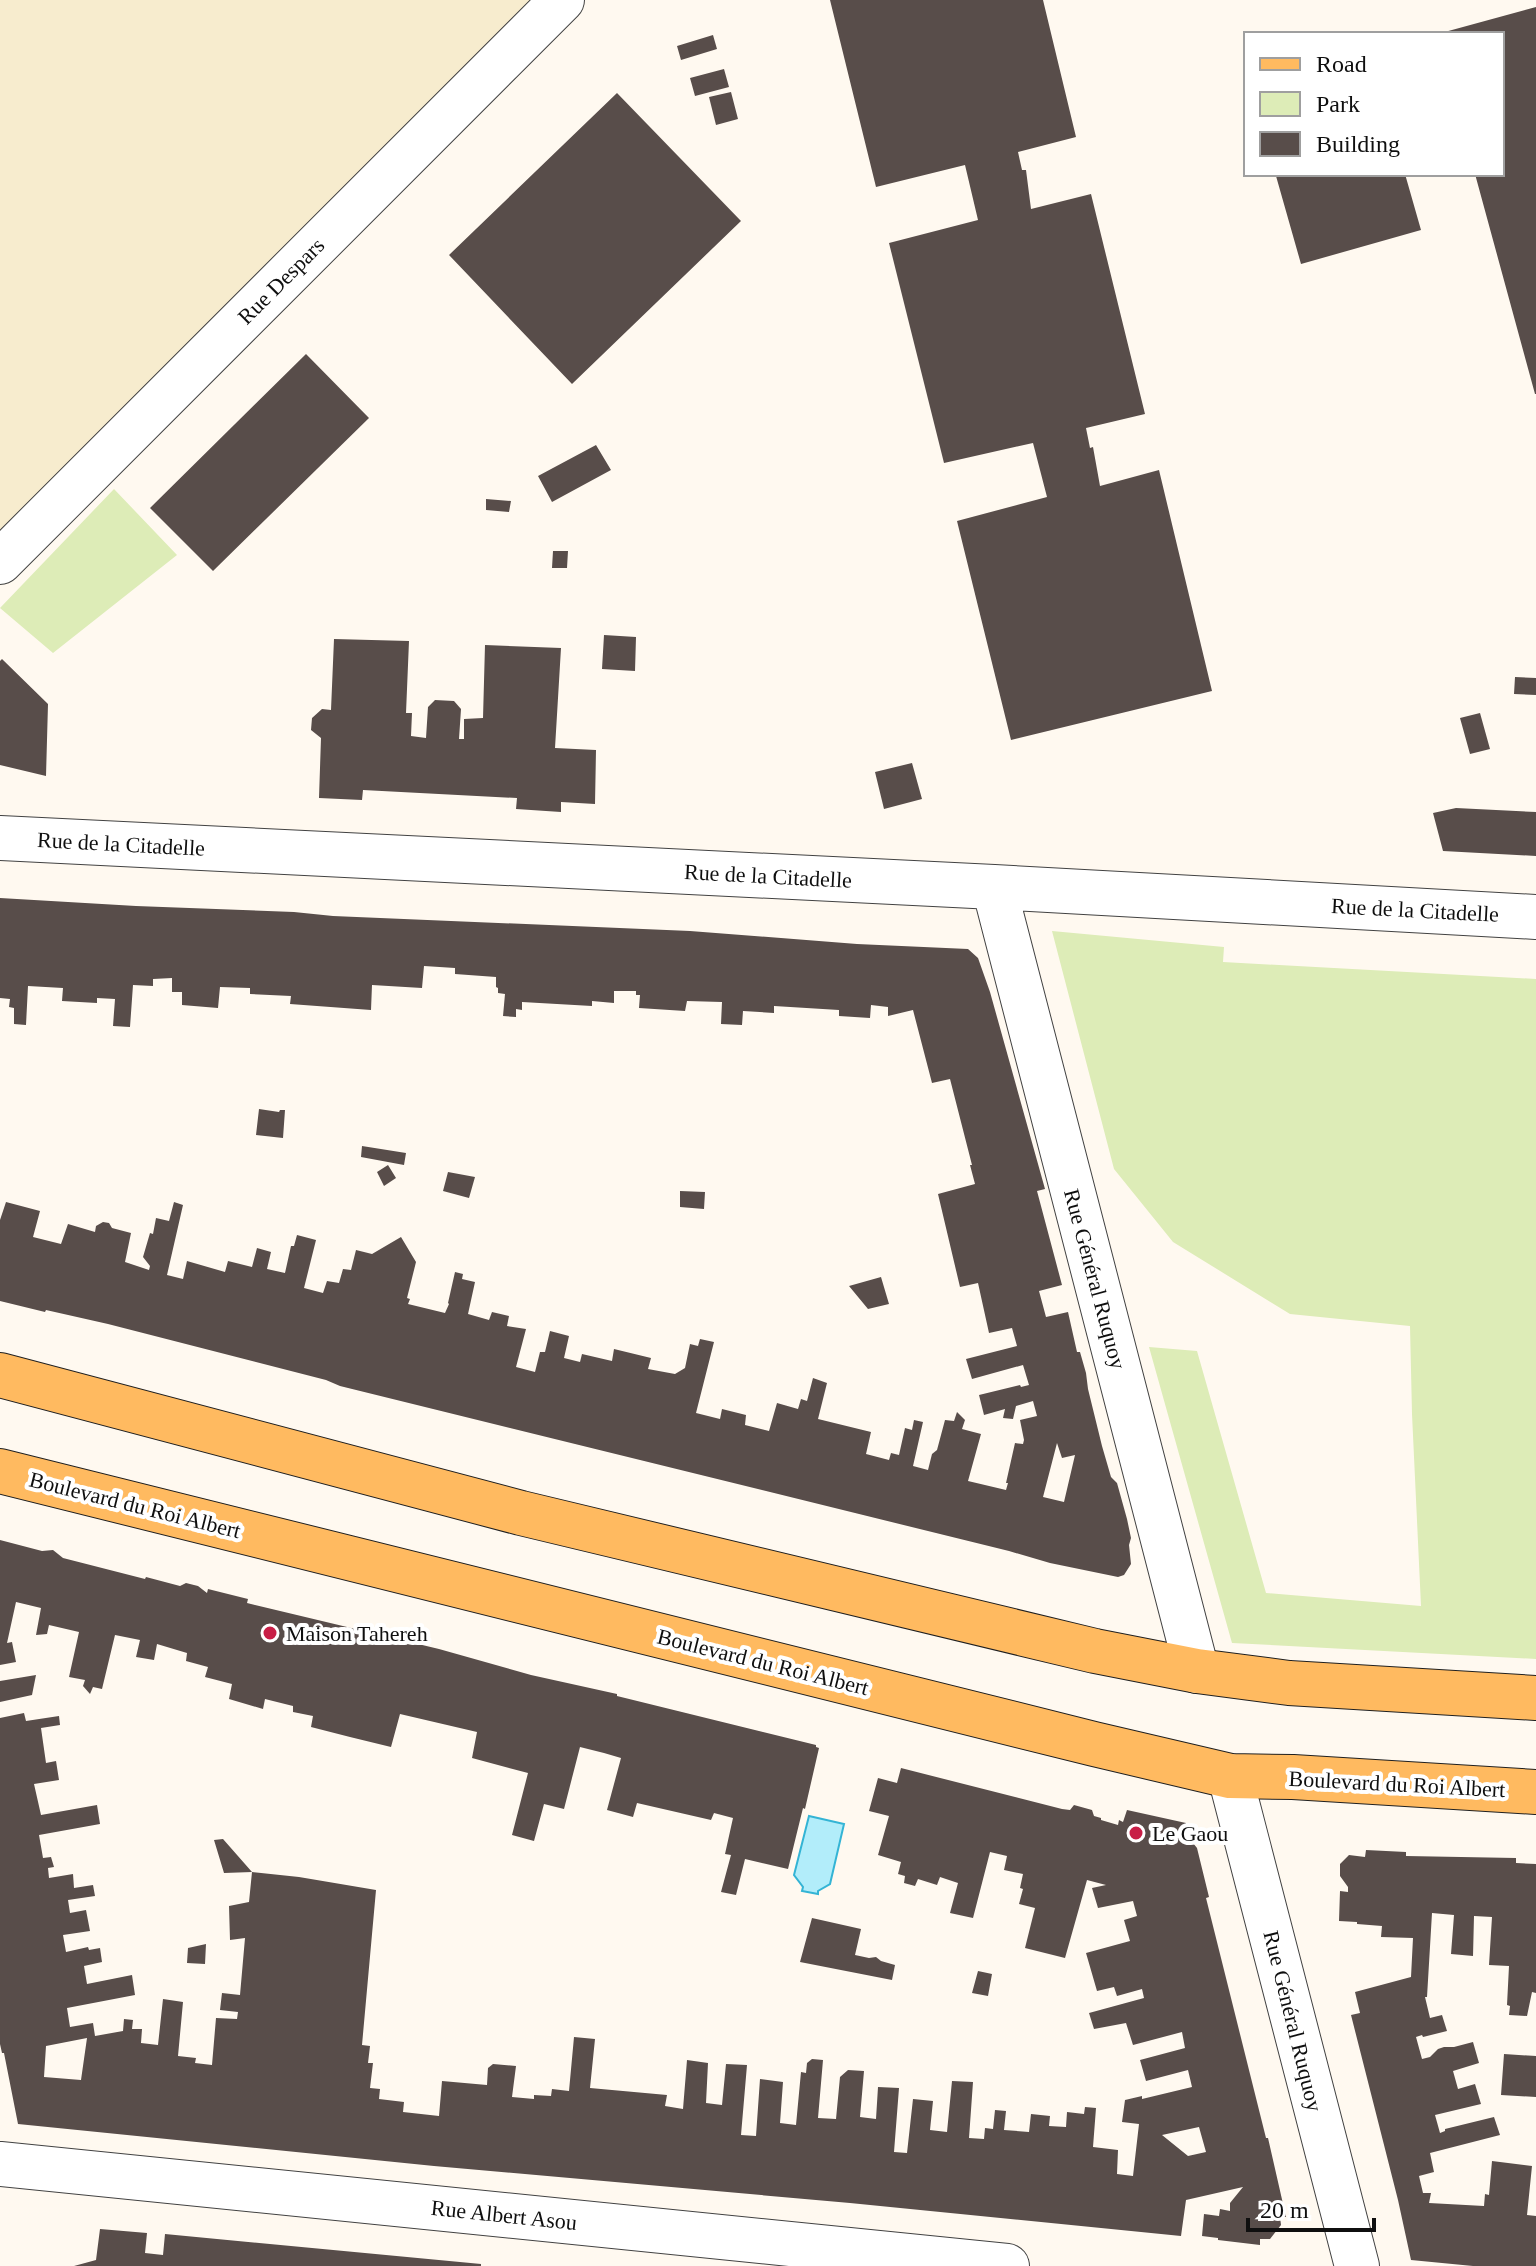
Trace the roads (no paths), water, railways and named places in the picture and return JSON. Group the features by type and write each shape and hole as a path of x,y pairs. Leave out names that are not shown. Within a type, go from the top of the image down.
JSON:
{"main road":[{"path":"0,1375 521,1513 1095,1651 1197,1671 1304,1685 1536,1698"},
{"name":"Boulevard du Roi Albert","path":"0,1471 1230,1776 1536,1792"}],"street":[{"name":"Rue Despars","path":"0,562 562,0"},
{"name":"Rue de la Citadelle","path":"0,838 1536,917"},
{"name":"Rue Général Ruquoy","path":"994,887 1197,1671"},
{"name":"Rue Général Ruquoy","path":"1230,1776 1357,2266"},
{"name":"Rue Albert Asou","path":"0,2164 1007,2266"}],"water":[{"path":"809,1816 844,1824 830,1884 818,1894 802,1891 803,1887 794,1875"}],"place":[{"name":"Maison Tahereh","path":"270,1633"},
{"name":"Le Gaou","path":"1136,1833"}]}
